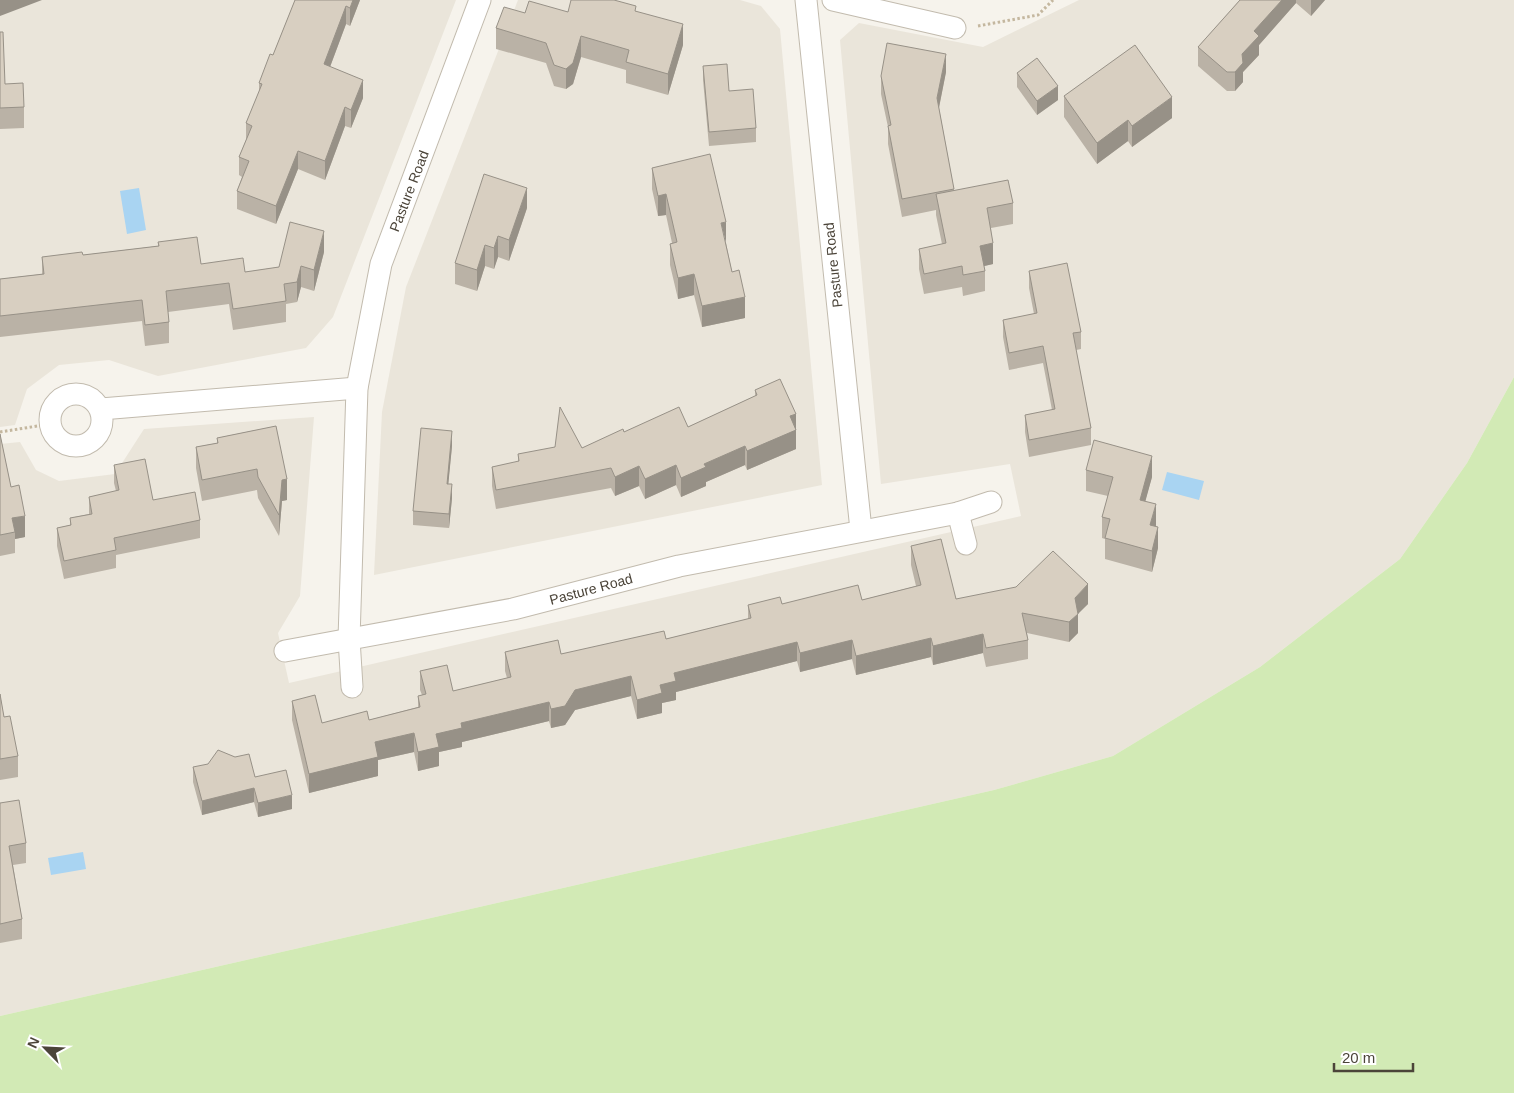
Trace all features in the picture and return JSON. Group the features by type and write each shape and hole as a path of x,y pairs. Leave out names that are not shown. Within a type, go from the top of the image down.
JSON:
{"street":[{"name":"Pasture Road","path":"352,687 349,639 357,388 381,264 480,0"},
{"name":"Pasture Road","path":"806,0 861,530"},
{"path":"834,0 955,28"},
{"path":"101,409 357,388"},
{"path":"69,394 82,394 93,399 101,409 103,424 96,438 84,446 68,446 56,438 50,424 51,411 58,401 69,394"},
{"name":"Pasture Road","path":"285,651 513,609 679,566 958,513 991,502"},
{"path":"958,513 966,544"}],"path":[{"path":"955,28 994,24 1038,15 1053,0"},
{"path":"0,432 50,424"}],"shaded area":[{"path":"0,0 456,0 333,317 306,348 158,376 109,360 59,365 27,389 15,425 0,427"},
{"path":"518,0 740,0 761,6 780,29 822,485 374,575 382,412 406,287"},
{"path":"1079,0 1514,0 1514,377 1467,463 1400,559 1260,667 1113,756 994,790 0,1016 0,444 20,442 36,470 59,481 115,474 144,429 314,417 300,596 278,633 289,683 1021,516 1010,464 881,484 840,40 859,23 983,47"}],"green space":[{"path":"1514,377 1514,1093 0,1093 0,1016 994,790 1113,756 1260,667 1400,559 1467,463"}],"water":[{"path":"139,188 146,230 127,234 120,191"},
{"path":"1167,472 1204,481 1199,500 1162,490"},
{"path":"83,852 86,869 51,875 48,858"}],"building":[{"path":"295,0 353,0 350,8 346,6 324,64 363,80 351,110 345,107 325,161 298,151 276,206 237,191 249,161 239,157 252,126 246,123 262,84 259,83 270,54 273,55"},
{"path":"571,0 614,0 636,6 635,11 683,24 668,74 626,62 629,50 581,36 573,63 566,69 554,65 546,43 496,28 504,7 525,13 529,1 568,12"},
{"path":"1240,0 1282,0 1254,31 1259,36 1242,54 1243,63 1235,72 1227,72 1198,47"},
{"path":"0,32 3,32 5,84 23,83 24,107 0,108"},
{"path":"887,43 946,54 937,98 954,189 902,199 888,126 891,125 881,76"},
{"path":"1135,45 1172,97 1132,126 1128,120 1097,143 1064,96"},
{"path":"1037,58 1058,86 1037,101 1017,73"},
{"path":"727,64 729,91 753,89 756,128 709,132 703,66"},
{"path":"710,154 726,222 721,223 732,272 739,270 745,297 702,306 694,274 678,278 670,244 677,242 666,194 658,196 652,168"},
{"path":"484,174 527,188 509,240 498,236 494,248 485,245 477,270 455,263"},
{"path":"1008,180 1013,203 987,208 993,243 980,246 985,271 963,275 962,266 924,274 919,249 946,243 936,194"},
{"path":"290,222 324,231 314,270 301,266 297,282 284,284 286,301 233,309 229,283 166,291 169,322 145,325 142,300 0,316 0,279 44,274 42,257 82,252 83,255 159,246 158,242 197,237 201,264 243,258 245,272 279,267"},
{"path":"1067,263 1081,332 1073,333 1091,428 1029,440 1025,415 1055,409 1043,346 1009,353 1003,320 1037,313 1029,271"},
{"path":"780,379 796,414 790,416 796,430 747,451 745,446 704,464 706,467 681,478 676,465 645,479 639,466 615,477 611,468 496,490 492,467 519,461 518,454 555,447 560,407 582,448 623,429 624,432 679,407 688,427 757,395 755,390"},
{"path":"276,426 287,479 282,480 279,515 258,477 257,469 202,480 196,447 218,443 217,438"},
{"path":"421,428 452,431 447,484 452,484 449,514 413,511"},
{"path":"0,434 11,487 19,485 25,516 12,518 15,532 0,535"},
{"path":"1094,440 1152,456 1140,500 1156,504 1150,525 1158,527 1152,551 1105,538 1110,519 1102,517 1113,477 1086,470"},
{"path":"145,459 153,500 195,492 200,520 114,538 116,550 64,561 57,528 71,525 70,518 92,514 89,497 119,490 114,465"},
{"path":"941,539 956,599 1016,587 1053,551 1088,584 1075,598 1078,614 1069,622 1022,613 1028,640 986,648 983,634 933,646 931,638 856,656 852,640 800,653 797,642 674,673 676,681 660,685 662,693 637,700 631,676 575,690 565,706 551,709 549,702 461,723 462,728 436,734 439,747 418,752 414,733 375,742 378,757 309,774 292,701 315,695 322,723 367,711 369,720 420,707 418,696 426,694 420,671 447,665 453,691 511,677 505,652 531,646 558,640 561,654 664,631 666,639 751,618 748,605 780,597 782,604 858,585 862,600 921,585 911,546"},
{"path":"0,694 4,717 10,716 18,756 0,759"},
{"path":"218,750 235,757 249,754 255,777 286,770 292,795 258,803 254,788 202,801 193,767 208,764"},
{"path":"19,800 26,843 9,846 22,919 0,924 0,803"}]}
